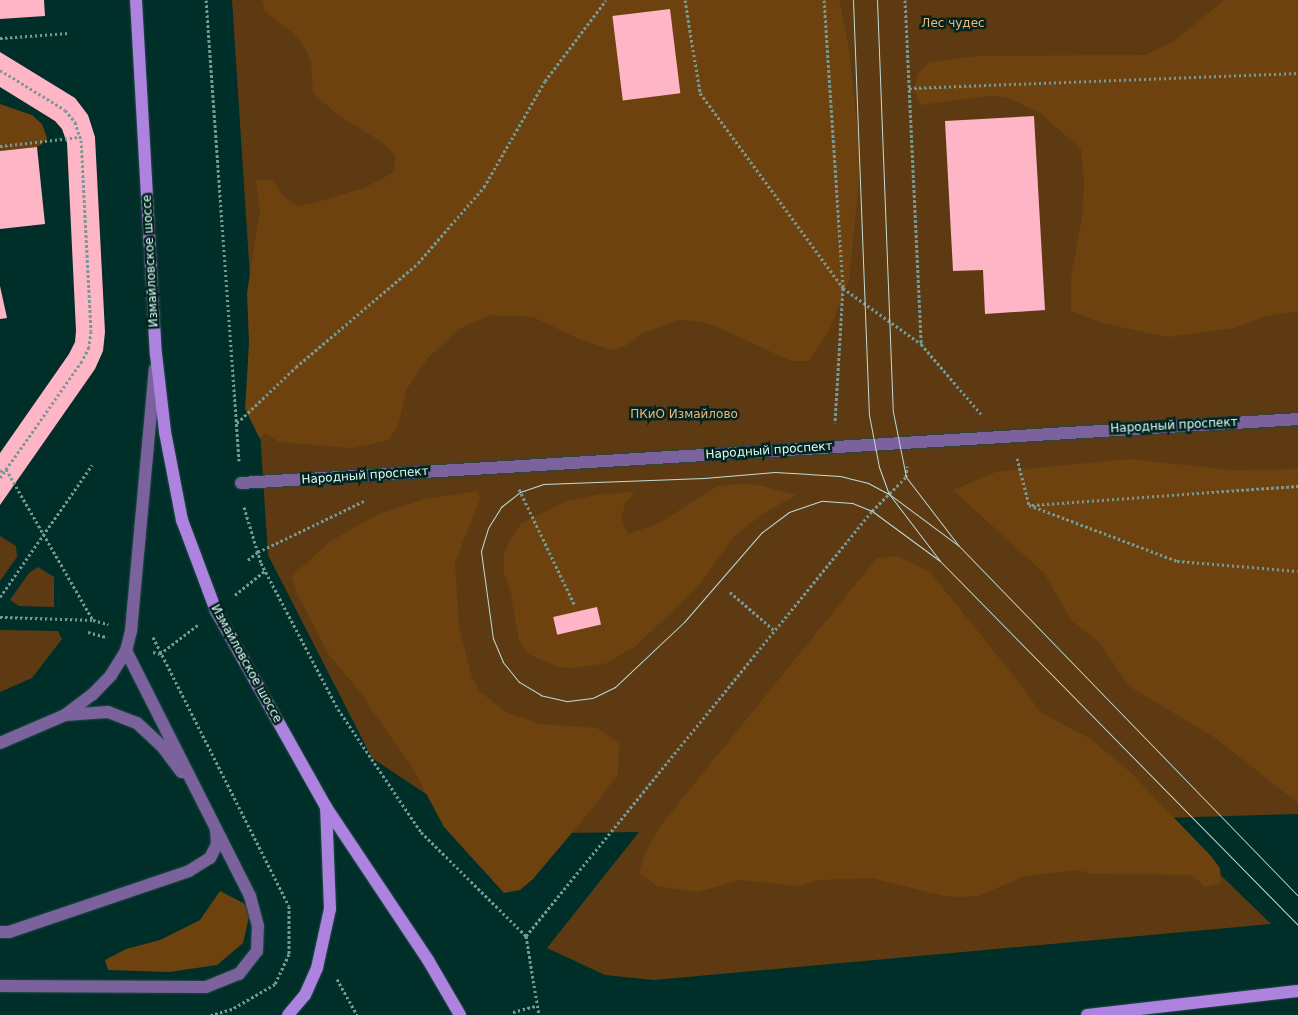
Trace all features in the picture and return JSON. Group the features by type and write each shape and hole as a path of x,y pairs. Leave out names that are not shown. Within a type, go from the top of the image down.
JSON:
{"main road":[{"name":"Измайловское шоссе","path":"136,0 156,354 165,432 182,520 216,610 326,807 428,960 460,1015"},
{"path":"288,1015 304,995 317,968 330,909 326,807"},
{"path":"1087,1015 1298,991"}],"street":[{"path":"0,743 65,715 92,695 111,675 127,648 131,631 156,354"},
{"name":"Народный проспект","path":"241,483 1298,419"},
{"path":"0,986 206,986 239,974 257,950 258,926 250,896 127,648"},
{"path":"65,715 108,712 137,722 161,744 203,801"},
{"path":"0,932 9,932 189,871 210,858 217,844 216,827"}],"path":[{"path":"206,0 241,483 247,519 265,570 338,709 421,832 526,936 539,1015"},
{"path":"237,424 296,367 418,263 484,187 545,81 606,0"},
{"path":"685,0 700,93 843,288 921,344 991,426 1012,436 1029,505"},
{"path":"824,0 843,288 833,447"},
{"path":"905,0 921,344"},
{"path":"0,38 70,32"},
{"path":"0,70 65,110 75,122 80,137 91,331 89,346 82,361 0,478"},
{"path":"909,88 1298,73"},
{"path":"0,146 80,137"},
{"path":"526,936 872,511 906,476 909,442"},
{"path":"0,598 92,465"},
{"path":"508,467 575,606"},
{"path":"0,470 6,469"},
{"path":"6,469 93,620"},
{"path":"1029,505 1298,486"},
{"path":"248,560 258,552 372,497"},
{"path":"1029,505 1176,561 1298,571"},
{"path":"88,632 127,648 160,654 265,570"},
{"path":"730,592 775,631"},
{"path":"0,617 93,620 113,626"},
{"path":"153,637 289,906 289,954"},
{"path":"335,977 357,1015"},
{"path":"513,1012 536,1006"}],"green space":[{"name":"ПКиО Измайлово","path":"232,0 1298,0 1298,814 1162,818 1271,924 654,980 605,975 547,948 639,832 486,834 372,758 268,555"},
{"path":"0,536 16,546 17,557 0,581"},
{"path":"38,567 54,577 54,607 19,606 10,600 29,573"},
{"path":"0,630 58,631 62,639 32,678 0,692"}],"shaded area":[{"path":"262,0 839,0 848,43 859,143 859,179 849,280 829,331 808,361 791,361 713,325 697,321 679,320 642,333 629,344 612,350 579,339 533,317 489,315 459,329 428,358 406,390 398,426 388,440 353,448 279,442 265,433 260,439 245,409 249,343 247,293 260,210 256,179 273,181 283,196 297,206 314,203 364,188 393,173 396,156 382,142 338,115 313,93 311,60 303,45 292,32 265,12"},
{"path":"1224,0 1298,0 1298,311 1266,316 1235,328 1168,337 1102,323 1071,311 1071,277 1083,213 1084,180 1081,149 1039,112 1005,97 989,96 920,105 914,89 918,73 930,62 978,56 1145,55 1176,40"},
{"path":"0,104 32,115 42,124 47,138 37,147 0,151"},
{"path":"1129,459 1232,470 1298,469 1298,803 1214,737 1129,686 1099,642 1072,621 1044,573 953,490 996,472"},
{"path":"758,485 796,495 764,513 734,536 700,584 636,646 607,663 575,668 559,667 528,654 519,640 510,589 504,573 504,554 511,538 521,524 567,501 601,494 635,492 626,502 621,517 628,534 659,523 718,486"},
{"path":"478,491 480,499 455,562 459,627 472,677 480,692 506,712 540,724 597,728 619,743 618,774 587,815 533,879 520,890 504,893 444,827 411,765 362,694 329,655 297,593 292,576 331,541 376,515 425,499"},
{"path":"898,556 930,572 1041,713 1089,738 1129,771 1210,855 1220,868 1221,883 1205,887 1192,875 1094,874 1077,870 1025,876 978,896 962,897 944,896 871,878 818,880 800,886 740,880 697,892 657,886 639,873 644,856 661,825 877,558"},
{"path":"220,891 245,904 249,917 243,943 217,965 169,972 108,970 105,960 126,949 160,940 200,920"}],"building":[{"path":"0,0 44,0 45,16 0,19"},
{"path":"670,9 680,93 623,100 612,16"},
{"path":"0,52 75,98 88,115 95,137 105,332 103,351 95,369 0,505 0,453 69,354 75,342 76,331 67,143 62,129 55,121 0,87"},
{"path":"1034,116 1045,310 985,314 983,270 953,271 945,121"},
{"path":"37,147 45,224 0,229 0,151"},
{"path":"0,286 7,318 0,319"},
{"path":"597,607 601,625 557,635 553,617"}],"tram line":[{"path":"853,0 869,415 879,467 889,494 940,561 1298,925"},
{"path":"877,0 893,412 906,477 959,546 1298,896"},
{"path":"940,561 872,511 852,503 821,501 789,512 762,532 684,622 615,687 592,698 566,701 541,695 519,682 503,662 493,639 481,551 488,528 501,507 520,492 543,484 704,478 775,472 840,476 868,483 889,494 959,546"}],"park label":[{"name":"Лес чудес","path":"953,24"}]}
